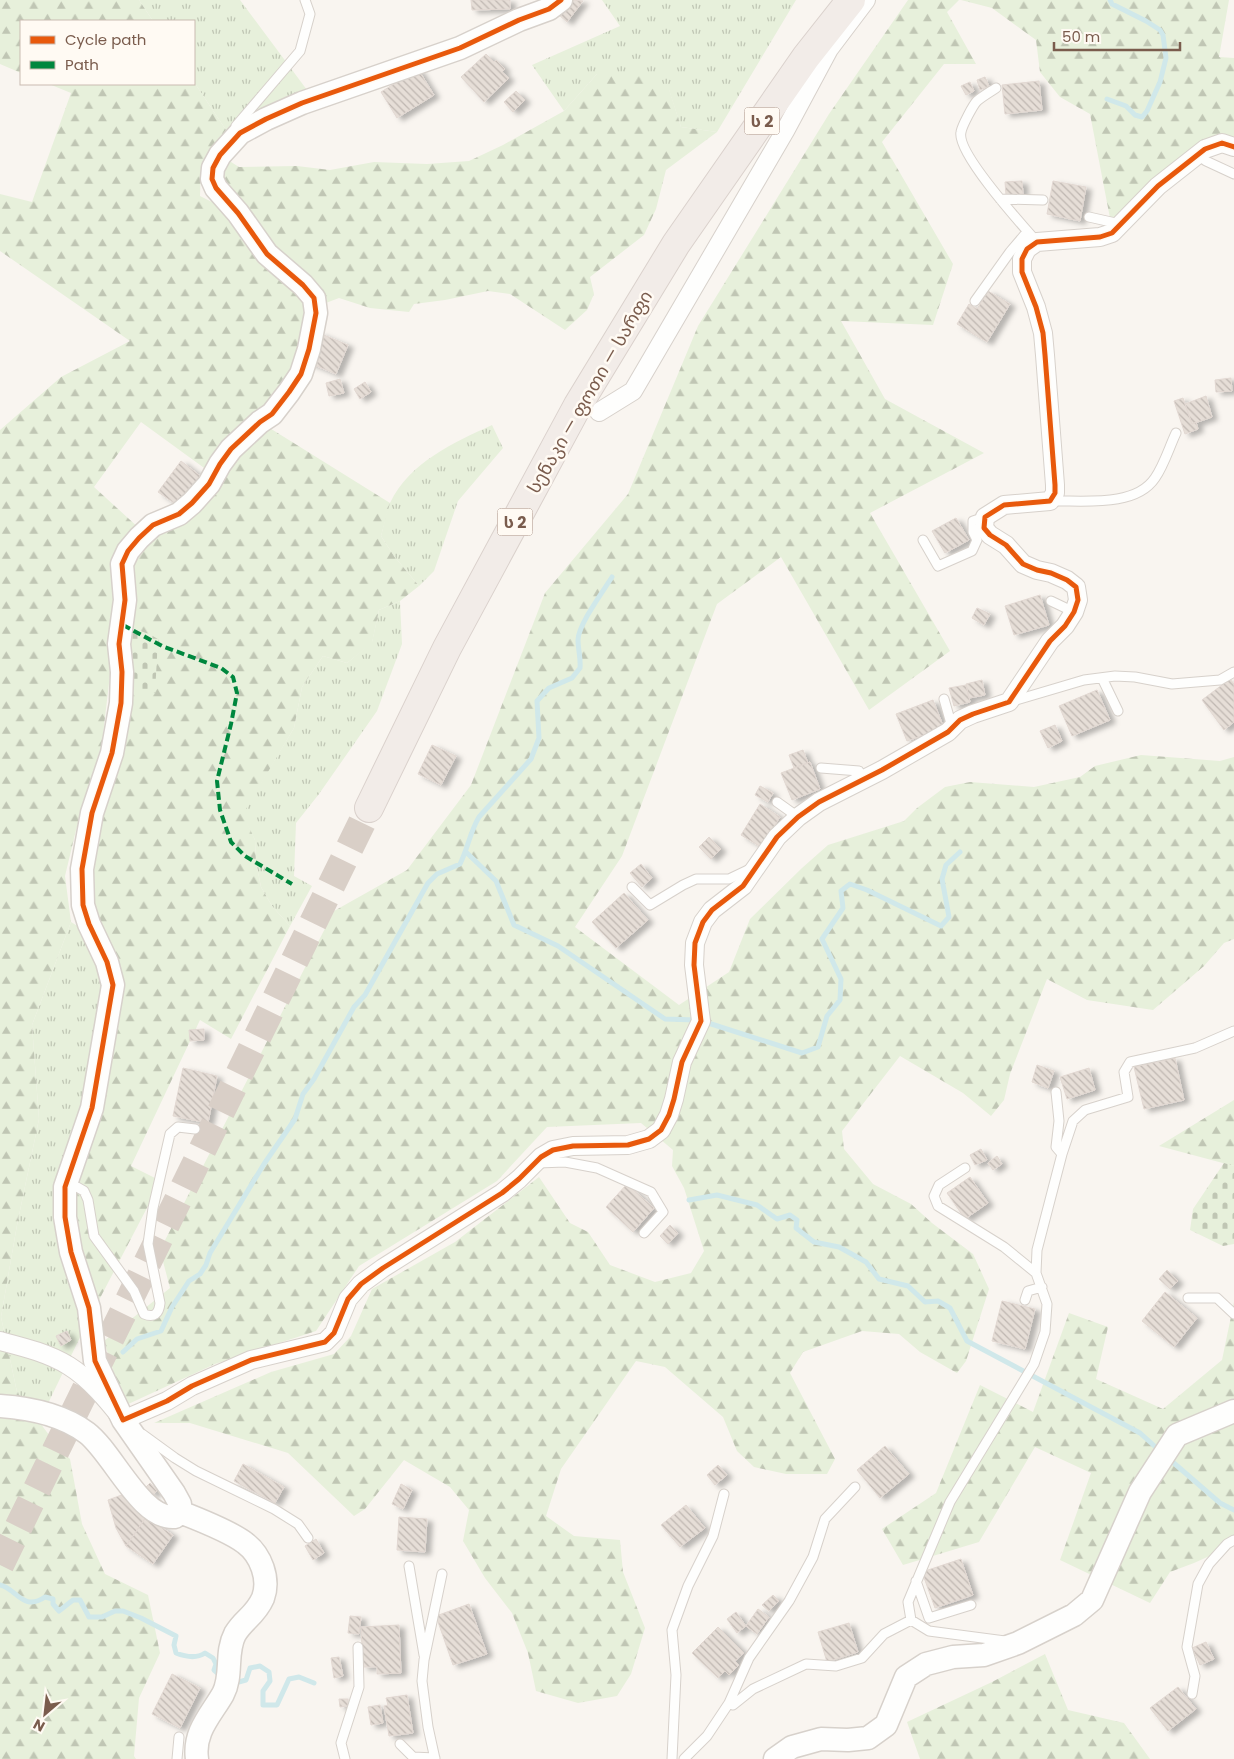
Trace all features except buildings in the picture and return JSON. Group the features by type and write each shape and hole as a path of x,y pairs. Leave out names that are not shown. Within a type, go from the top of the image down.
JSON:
{"highway":[{"name":"სენაკი — ფოთი — სარფი","path":"369,808 447,648 573,414 676,244 806,57 851,0"}],"street":[{"path":"123,1420 95,1361 89,1308 70,1243 65,1216 65,1187 92,1108 113,985 107,962 89,924 83,905 82,869 92,813 112,753 121,703 122,672 119,644 125,600 122,564 128,551 153,525 179,514 192,503 209,484 231,449 260,422 272,414 301,374 316,313 314,298 303,285 267,254 238,213 216,188 212,179 213,168 220,155 240,133 275,115 302,103 460,48 519,20 549,9 561,0"},
{"path":"599,412 633,391 785,132 830,49 866,0"},
{"path":"123,1420 251,1360 324,1342 334,1333 348,1299 361,1284 383,1268 502,1193 519,1180 541,1157 553,1150 573,1146 628,1144 649,1139 661,1130 669,1115 674,1099 682,1062 701,1021 694,965 695,943 703,922 712,910 744,886 777,837 798,817 819,802 890,766 960,720 1009,702 1050,642 1065,626 1074,612 1078,600 1076,587 1067,580 1051,573 1023,564 1006,545 990,535 984,528 985,517 1004,505 1050,500 1055,493 1056,485 1043,333 1036,307 1022,272 1022,259 1032,237 1100,237 1112,233 1158,186 1205,149 1222,143 1234,147"},
{"path":"0,1341 48,1355 69,1366 105,1399 123,1420 174,1493 180,1504 180,1512 175,1517 168,1518 157,1513 138,1497 114,1471 103,1448 86,1432 63,1420 31,1410 0,1406"},
{"path":"775,1759 792,1747 821,1739 848,1740 868,1738 886,1725 906,1677 926,1664 954,1658 984,1655 1018,1643 1074,1615 1092,1600 1140,1492 1177,1435 1234,1411"},
{"path":"180,1512 245,1543 257,1556 265,1576 263,1596 255,1613 235,1635 230,1651 224,1692 199,1731 196,1750 197,1759"}],"lane":[{"path":"220,155 234,129 300,51 310,14 305,0"},
{"path":"974,301 1010,252 1032,237 1000,199 962,144 960,133 976,102 996,88"},
{"path":"1198,155 1234,174"},
{"path":"1000,199 1043,200"},
{"path":"1089,217 1121,224"},
{"path":"1050,500 1115,500 1133,496 1147,488 1155,478 1176,433"},
{"path":"923,540 938,566 972,551 976,540 973,532 973,521 985,517"},
{"path":"1051,602 1074,612"},
{"path":"1009,702 1084,680 1115,676 1135,677 1172,684 1220,680 1233,674"},
{"path":"1102,678 1118,711"},
{"path":"944,699 952,727"},
{"path":"821,768 859,772 863,780"},
{"path":"777,802 798,817"},
{"path":"632,887 650,905 696,879 729,879 747,871 763,859"},
{"path":"1036,1273 1037,1250 1072,1121 1085,1110 1128,1097 1124,1072 1130,1062 1195,1048 1234,1030"},
{"path":"1056,1092 1059,1121 1056,1147 1062,1154"},
{"path":"65,1187 77,1187 84,1191 88,1200 94,1236 134,1291 144,1314 149,1316 155,1315 159,1311 160,1303 148,1244 153,1208 170,1134 178,1127 195,1129"},
{"path":"535,1163 565,1162 597,1168 651,1192 663,1212 644,1233"},
{"path":"964,1168 939,1185 934,1196 938,1206 1004,1247 1036,1273 1047,1304 1045,1332 1034,1364 950,1502 908,1602 911,1620 929,1631 1018,1643"},
{"path":"1025,1300 1028,1291 1042,1286"},
{"path":"1188,1298 1217,1298 1234,1314"},
{"path":"123,1420 196,1471 274,1509 298,1524 308,1538"},
{"path":"684,1759 707,1736 728,1703 749,1658 789,1601 813,1558 825,1519 855,1487"},
{"path":"672,1759 676,1675 672,1630 688,1586 713,1536 724,1494"},
{"path":"1192,1694 1195,1676 1188,1647 1198,1584 1209,1564 1227,1544 1234,1540"},
{"path":"409,1566 424,1660"},
{"path":"400,1744 413,1756 435,1759 428,1727 422,1681 424,1660 442,1574"},
{"path":"916,1581 929,1618 971,1605"},
{"path":"728,1703 733,1706 753,1689 806,1664 836,1666 862,1658 884,1634 911,1620"},
{"path":"345,1759 341,1743 359,1687 358,1647"},
{"path":"177,1759 179,1737"}],"green space":[{"path":"0,0 139,0 152,20 20,20 20,73 0,64"},
{"path":"139,0 240,0 307,90 226,130 195,84 195,20 152,20"},
{"path":"602,0 796,0 717,132 681,127 669,90 597,74 564,111 532,65 620,26"},
{"path":"908,0 959,0 947,12 976,64 944,64 882,142 953,264 933,325 841,321 885,399 984,453 870,513 950,651 869,710 781,557 717,604 622,856 575,927 679,1005 729,972 750,919 828,845 904,821 917,808 945,787 970,782 1034,787 1080,777 1095,766 1141,755 1220,761 1234,757 1234,939 1224,943 1204,966 1153,1010 1087,1000 1047,979 1010,1074 1004,1100 991,1116 963,1093 900,1056 842,1131 844,1149 873,1184 911,1204 932,1223 973,1254 989,1289 966,1361 957,1373 920,1352 899,1334 862,1331 803,1352 790,1373 835,1459 827,1474 786,1474 754,1467 737,1451 723,1417 665,1367 636,1361 561,1469 546,1516 574,1536 620,1540 623,1572 645,1628 631,1674 617,1696 578,1703 536,1691 528,1653 512,1613 485,1578 463,1541 469,1510 450,1487 404,1460 365,1509 354,1516 288,1453 190,1423 154,1423 271,1372 334,1354 351,1336 372,1289 455,1242 539,1177 570,1223 588,1232 610,1265 655,1282 691,1273 704,1251 684,1188 672,1166 673,1150 641,1123 547,1127 497,1181 359,1266 316,1331 215,1364 124,1406 104,1341 170,1288 160,1250 334,911 407,870 471,785 545,593 628,494 698,326 829,114"},
{"path":"961,0 1229,0 1219,57 1234,58 1234,151 1190,158 1114,239 1090,114 1060,97 1040,72 1036,40 992,8"},
{"path":"597,74 643,74 669,89 681,127 717,132 666,170 656,209 644,235 590,277 594,294 587,310 565,330 510,294 488,291 414,304 409,312 370,308 339,298 310,309 313,331 260,422 390,503 381,536 394,556 419,586 400,601 379,610 372,643 347,663 323,656 302,687 294,728 243,814 255,840 256,862 261,887 272,906 290,926 231,1039 200,1020 131,1166 161,1181 85,1327 68,1224 119,986 81,898 115,751 113,649 102,743 76,830 65,876 71,922 32,1025 39,1119 17,1225 1,1317 17,1392 58,1447 70,1459 82,1524 105,1574 148,1595 160,1653 139,1698 134,1756 136,1759 0,1759 0,430 61,377 130,341 0,251 0,194 32,202 71,93 51,85 195,84 226,130 201,166 200,196 212,202 209,197 209,185 212,172 220,155 239,167 297,166 330,170 374,162 427,164 469,161 503,145 564,111","holes":["141,422 222,481 204,504 152,540 94,487"]},
{"path":"492,425 503,448 458,501 434,571 419,586 394,556 381,536 390,503 409,476 434,455"},
{"path":"400,601 402,644 377,711 319,794 296,823 294,876 312,886 290,926 272,906 261,887 256,862 255,840 242,814 294,728 302,687 323,656 347,663 372,642 379,610"},
{"path":"123,625 158,639 155,693 121,689"},
{"path":"71,922 89,933 105,984 85,1327 39,1422 17,1392 1,1317 17,1225 39,1119 32,1025"},
{"path":"1234,1100 1234,1166 1159,1146"},
{"path":"1224,1163 1234,1166 1234,1244 1223,1246 1190,1230 1193,1209"},
{"path":"1234,1302 1234,1545 1170,1572 1150,1603 1060,1560 1091,1473 1035,1447 979,1542 903,1565 882,1529 936,1493 980,1385 1033,1412 1069,1313 1108,1327 1096,1379 1163,1409 1222,1360"},
{"path":"1045,1654 1068,1710 1124,1723 1150,1759 920,1759 907,1722 992,1682"}],"waterway":[{"path":"1107,99 1126,106 1135,115 1142,117 1147,111 1160,82 1166,58 1163,35 1160,30 1112,4 1110,0"},
{"path":"123,1352 137,1339 161,1331 172,1307 189,1281 200,1274 206,1265 210,1253 264,1164 295,1119 303,1094 314,1079 354,1007 365,995 428,883 437,874 460,864 479,817 531,759 539,738 537,701 549,688 572,678 580,668 579,634 587,617 612,577"},
{"path":"466,852 496,881 514,925 558,946 665,1019 696,1020"},
{"path":"705,1022 802,1053 818,1047 827,1016 840,1000 841,979 822,939 843,908 841,891 850,884 867,890 941,926 949,917 942,879 946,865 960,852"},
{"path":"689,1200 717,1195 757,1205 777,1219 790,1215 797,1220 796,1228 814,1242 839,1247 866,1262 879,1279 908,1286 925,1302 938,1301 950,1308 967,1341 1140,1433 1160,1451"},
{"path":"1168,1458 1220,1503 1234,1510"},
{"path":"0,1585 26,1601 37,1601 45,1597 53,1599 53,1604 59,1611 73,1600 80,1600 89,1617 102,1617 115,1611 123,1611 141,1618 176,1636 174,1645 176,1653 191,1657 205,1653 213,1658 216,1664 214,1670 222,1677"},
{"path":"235,1683 246,1680 250,1668 260,1666 269,1672 270,1681 263,1691 263,1705 277,1705 289,1679 299,1677 314,1683"}],"tunnel":[{"path":"0,1565 369,808"}],"marked path":[{"path":"123,625 162,646 221,668 233,677 237,693 217,781 220,810 231,842 245,856 292,884"}],"cycle path":[{"path":"561,0 549,9 519,20 460,48 302,103 266,119 240,133 220,155 213,168 212,179 216,188 238,213 267,254 303,285 314,298 316,313 309,349 301,374 272,414 260,422 231,449 209,484 192,503 179,514 153,525 128,551 122,564 125,600 119,644 122,672 121,703 112,753 92,813 82,869 83,905 89,924 107,962 113,985 92,1108 65,1187 65,1217 71,1252 89,1308 95,1361 123,1420 251,1360 325,1342 334,1333 348,1299 361,1284 383,1268 502,1193 541,1157 553,1150 573,1146 628,1145 649,1139 661,1130 669,1115 674,1099 682,1062 701,1021 694,965 695,943 703,922 712,910 743,886 777,837 798,817 819,802 882,770 948,732 960,720 1009,702 1050,641 1065,626 1074,612 1078,600 1076,587 1067,580 1051,573 1023,564 1006,545 990,535 984,528 985,517 1004,505 1050,501 1055,493 1043,333 1036,307 1022,272 1022,259 1027,249 1037,242 1100,237 1112,233 1158,186 1205,149 1222,143 1234,147"}]}
